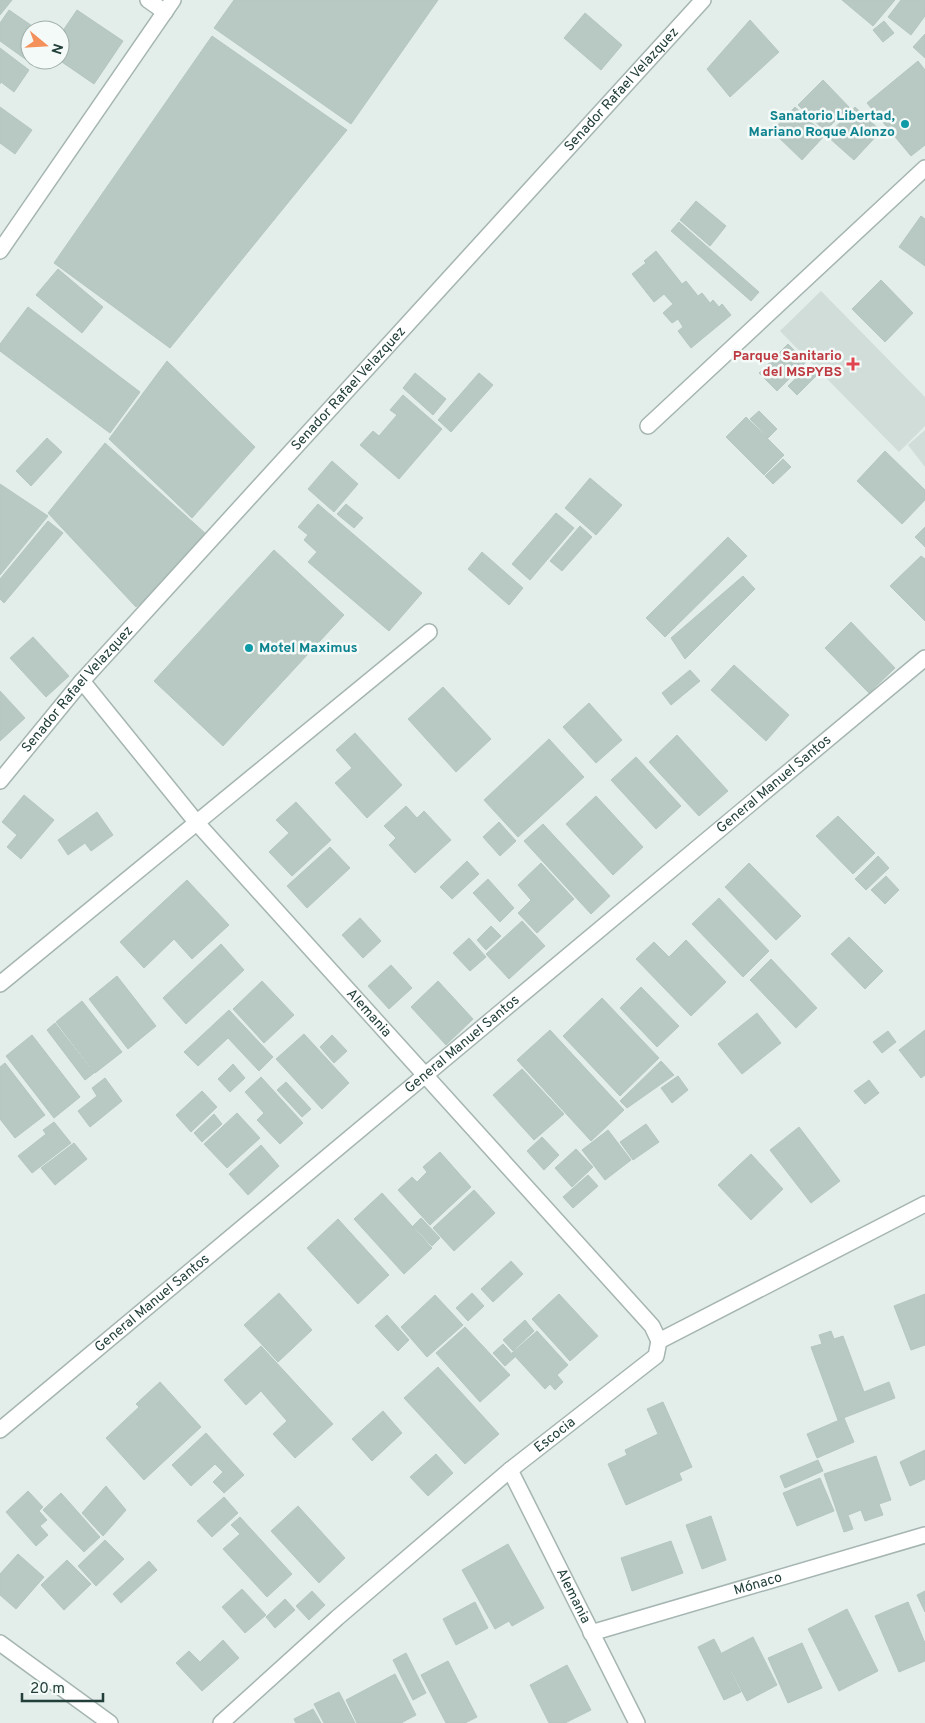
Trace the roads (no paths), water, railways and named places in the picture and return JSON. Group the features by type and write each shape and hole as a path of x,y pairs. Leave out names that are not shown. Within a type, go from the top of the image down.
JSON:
{"street":[{"path":"0,251 169,6 148,0"},
{"name":"Senador Rafael Velazquez","path":"0,781 82,681 703,0"},
{"path":"648,426 925,168"},
{"path":"0,984 429,632"},
{"name":"General Manuel Santos","path":"0,1430 424,1074 925,658"},
{"name":"Alemania","path":"82,681 197,823 652,1326 659,1341"},
{"path":"659,1341 925,1204"},
{"name":"Escocia","path":"221,1723 337,1618 510,1470 656,1356 659,1341"},
{"name":"Alemania","path":"510,1470 637,1723"},
{"name":"Mónaco","path":"591,1633 925,1535"},
{"path":"0,1643 110,1723"}],"place":[{"name":"Sanatorio Libertad, Mariano Roque Alonzo","path":"905,124"},
{"name":"Parque Sanitario del MSPYBS","path":"853,364"},
{"name":"Motel Maximus","path":"249,648"}]}
